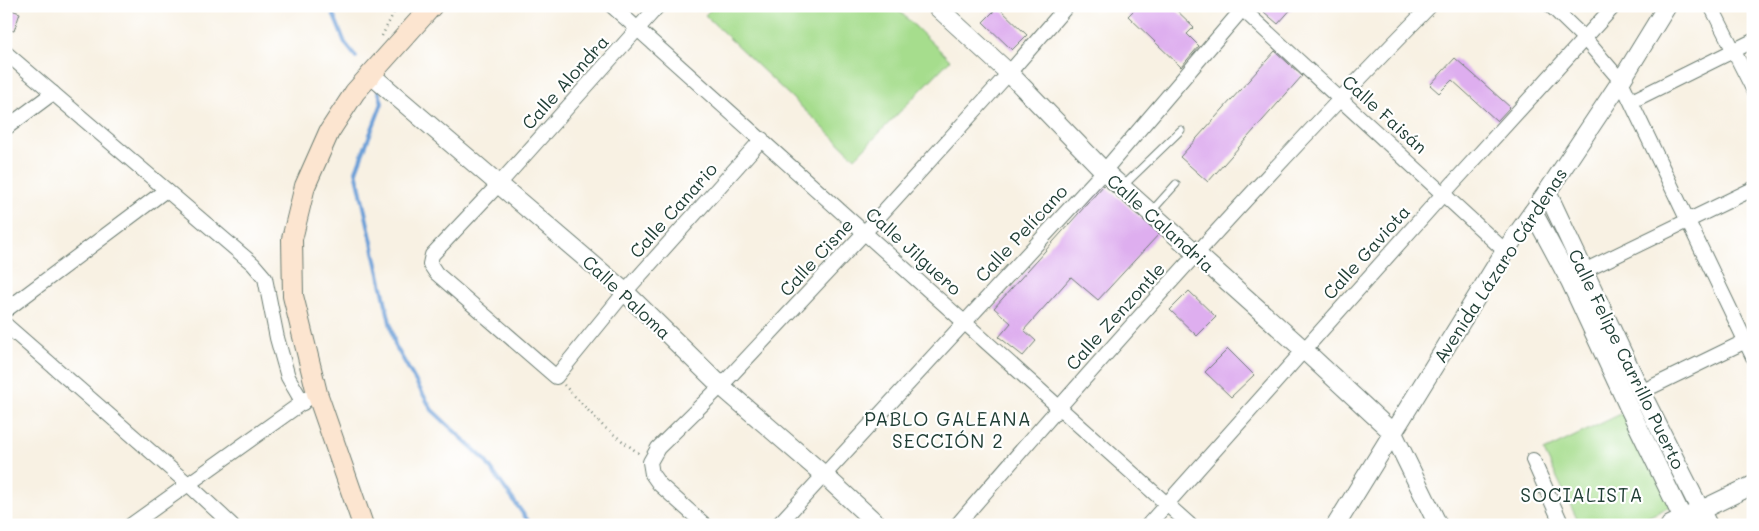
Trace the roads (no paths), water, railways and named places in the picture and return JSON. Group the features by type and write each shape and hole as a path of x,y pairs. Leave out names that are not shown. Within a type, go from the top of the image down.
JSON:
{"main road":[{"path":"362,525 310,398 293,296 292,239 305,186 329,132 355,92 432,6"}],"street":[{"name":"Calle Jilguero","path":"612,6 1190,525"},
{"name":"Calle Alondra","path":"556,377 436,272 430,264 432,255 499,184 658,6"},
{"name":"Calle Calandria","path":"936,6 1009,73 1122,188 1304,350 1393,433"},
{"name":"Calle Cisne","path":"705,525 659,484 652,474 650,462 658,448 721,386 865,232 1067,6"},
{"name":"Calle Zenzontle","path":"957,525 1058,407 1340,98 1430,6"},
{"path":"1551,6 1586,39 1621,80 1687,220 1749,339 1753,357"},
{"name":"Calle Gaviota","path":"1148,525 1444,193 1614,6"},
{"name":"Avenida Lázaro Cárdenas","path":"1336,525 1505,251 1547,192 1667,6"},
{"path":"1711,6 1753,89"},
{"name":"Calle Faisán","path":"1242,7 1505,251"},
{"name":"Calle Pelícano","path":"778,525 1104,171 1242,7"},
{"path":"1632,101 1753,41"},
{"path":"6,53 253,264 266,278 277,338 288,377 310,398 131,525"},
{"name":"Calle Paloma","path":"370,74 625,292 721,386 824,475 878,525"},
{"path":"6,128 53,93"},
{"name":"Calle Canario","path":"556,377 625,292 762,139"},
{"path":"1577,276 1753,189"},
{"path":"6,310 166,190"},
{"name":"Calle Felipe Carrillo Puerto","path":"1547,192 1577,276 1628,406 1680,523"},
{"name":"Calle Felipe Carrillo Puerto","path":"1533,212 1577,276 1641,392 1705,518"},
{"path":"6,325 188,484 232,525"},
{"path":"1641,392 1749,339"},
{"path":"1393,433 1438,525"},
{"path":"1533,460 1562,525"},
{"path":"1680,523 1705,518 1753,485"}],"lane":[{"path":"1122,188 1181,130"},
{"path":"1150,213 1176,184"}],"waterway":[{"path":"330,6 345,43 356,57"},
{"path":"378,89 382,103 356,171 395,345 432,410 484,459 531,525"}],"district":[{"name":"PABLO GALEANA SECCIÓN 2","path":"948,429"},
{"name":"SOCIALISTA","path":"1582,494"}]}
